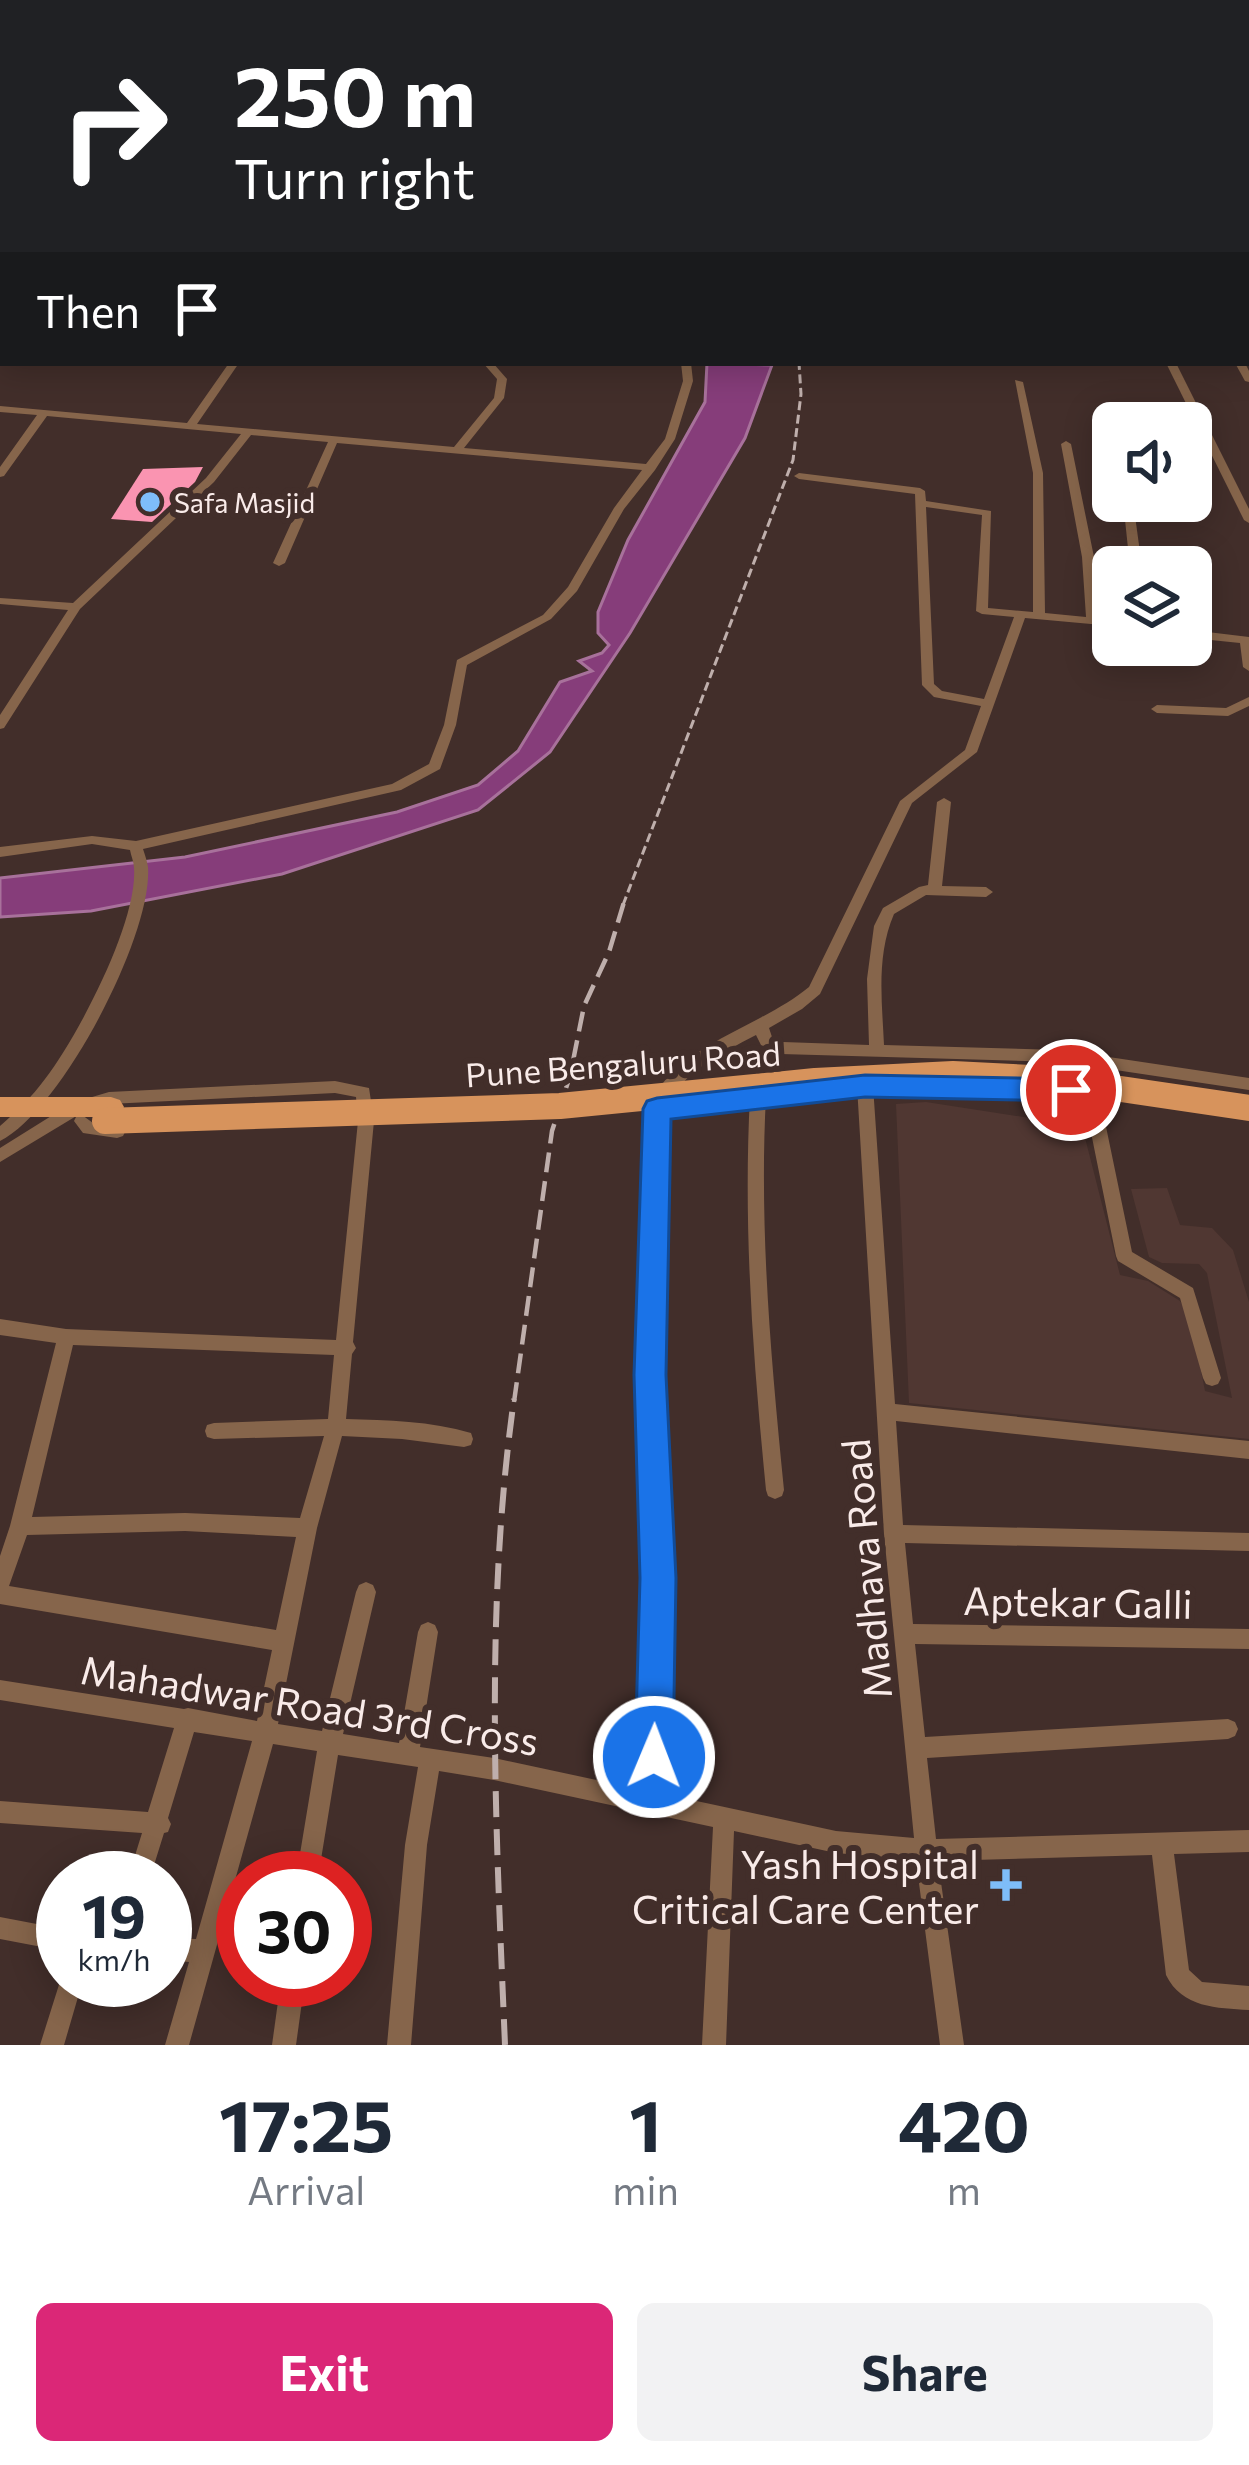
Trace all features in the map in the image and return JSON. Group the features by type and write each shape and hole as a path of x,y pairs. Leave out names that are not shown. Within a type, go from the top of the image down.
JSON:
{"main road":[{"path":"87,1116 520,1094 816,1067 944,1063 1100,1070 1249,1095"},
{"name":"Pune Bengaluru Road","path":"10,1118 560,1106 815,1081 953,1074 1053,1079 1249,1113"}],"street":[{"path":"190,426 232,366"},
{"path":"457,450 500,398 502,379 491,366"},
{"path":"0,852 92,841 136,846 396,787 435,766 450,725 461,663 547,617 561,604 619,508 651,468 682,412 686,366"},
{"path":"1172,366 1249,520"},
{"path":"1018,382 1038,473 1039,617"},
{"path":"0,410 651,468"},
{"path":"0,474 44,413"},
{"path":"3,717 76,607 210,480 248,432"},
{"path":"279,563 334,439"},
{"path":"924,504 986,513 988,548 980,609 1018,618 1092,620 1088,557 1066,444"},
{"path":"799,476 913,489 922,494 928,685 938,694 989,704"},
{"path":"0,601 76,607"},
{"path":"653,1802 658,1578 650,1375 657,1109 662,1092 677,1075 797,1008 815,990 907,801 918,788 948,772 971,752 1018,618"},
{"path":"1212,637 1247,641 1249,667"},
{"path":"1157,709 1228,712 1249,700"},
{"path":"935,889 944,802"},
{"path":"10,1118 53,1081 84,1032 132,921 141,879 136,846"},
{"path":"877,1050 876,969 883,922 899,902 935,889 986,892"},
{"path":"762,1028 766,1041 781,1048 1062,1055 1249,1084"},
{"path":"0,1156 87,1116 109,1098 351,1086 363,1092 366,1121 336,1426 307,1528 266,1730 177,2045"},
{"path":"657,1109 865,1086 1001,1086 1249,1113"},
{"name":"Madhava Road","path":"865,1086 894,1534 926,1850 952,2045"},
{"path":"1091,1094 1124,1256 1187,1293 1212,1378"},
{"path":"758,1096 752,1173 754,1284 776,1490"},
{"path":"87,1116 101,1132 366,1121"},
{"path":"0,1327 67,1337 346,1348"},
{"path":"0,1585 20,1526 67,1337"},
{"path":"888,1412 1249,1450"},
{"path":"214,1431 336,1426 419,1430 464,1439"},
{"path":"20,1526 184,1522 307,1528"},
{"path":"894,1534 1249,1542"},
{"path":"312,1851 331,1741 366,1592"},
{"path":"0,1594 285,1642"},
{"path":"399,2045 428,1632"},
{"name":"Aptekar Galli","path":"907,1634 1249,1639"},
{"name":"Mahadwar Road 3rd Cross","path":"0,1690 419,1756 836,1842 926,1850 1249,1841"},
{"path":"150,1851 188,1718"},
{"path":"916,1748 1228,1729"},
{"path":"0,1812 160,1824"},
{"path":"714,2045 724,1818"},
{"path":"1162,1843 1178,1975 1187,1988 1199,1994 1249,1998"},
{"path":"0,1928 36,1935"},
{"path":"192,1950 203,1951"},
{"path":"52,2045 63,2007"},
{"path":"284,2045 289,2007"}],"shaded area":[{"path":"707,366 772,366 745,438 630,633 550,752 478,810 282,874 91,911 0,917 0,878 185,857 397,812 478,785 518,751 560,682 592,671 579,661 602,653 609,645 598,633 598,612 628,540 705,402"},
{"path":"926,1102 1082,1126 1120,1275 1148,1281 1180,1301 1190,1316 1205,1391 1232,1398 1207,1273 1199,1264 1162,1263 1149,1257 1131,1189 1167,1188 1180,1225 1212,1228 1233,1250 1249,1302 1249,1439 909,1403 896,1104"}],"building":[{"name":"Safa Masjid","path":"203,467 195,482 152,522 111,519 143,469"}],"railway":[{"path":"623,904 793,460 801,394 799,366"},
{"path":"514,1402 552,1131 570,1076 584,1006 609,952 623,904"},
{"path":"505,2045 496,1803 496,1641 514,1399"}],"place":[{"name":"Safa Masjid","path":"150,502"},
{"name":"Yash Hospital Critical Care Center","path":"1006,1885"}],"route":[{"path":"654,1757 658,1578 650,1375 657,1109 799,1090 904,1084 1071,1090"}]}
